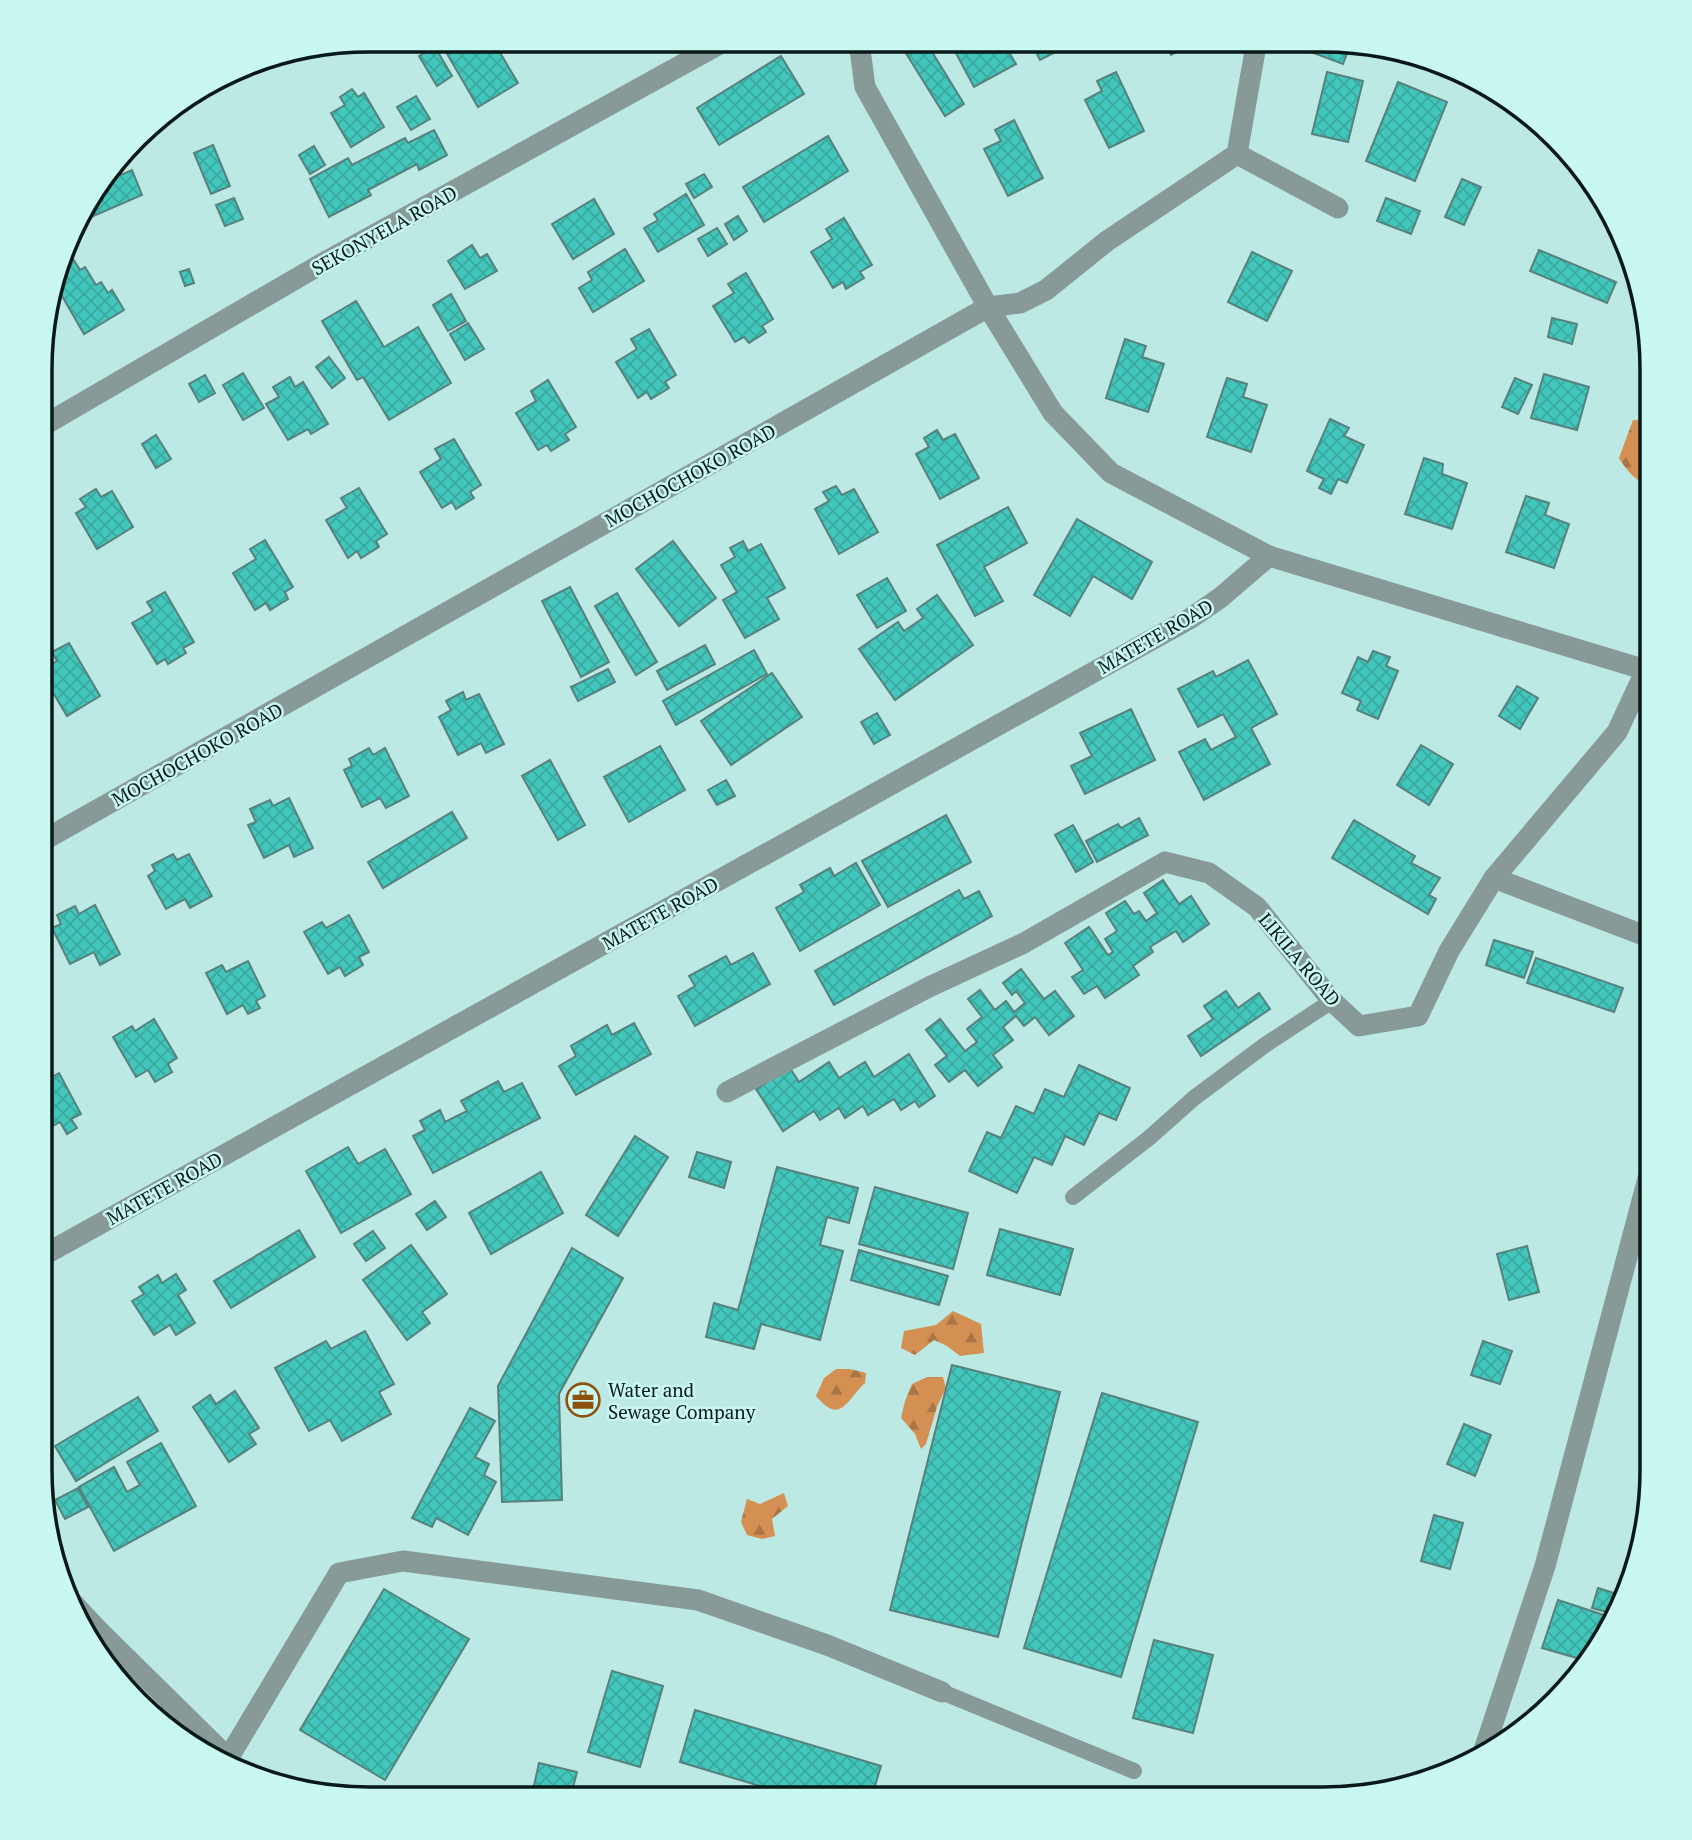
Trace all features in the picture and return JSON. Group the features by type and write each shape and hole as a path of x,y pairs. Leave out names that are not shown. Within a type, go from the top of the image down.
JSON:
{"street":[{"name":"SEKONYELA ROAD","path":"52,421 323,263 705,52"},
{"path":"860,52 865,87 988,307 1053,413 1111,473 1269,556 1640,659"},
{"path":"1255,52 1237,154 1338,208"},
{"name":"MOCHOCHOKO ROAD","path":"52,836 988,307 1020,303 1046,290 1107,242 1237,154"},
{"name":"MATETE ROAD","path":"52,1250 1191,618 1220,598 1269,556"},
{"name":"LIKILA ROAD","path":"727,1092 929,987 1024,943 1166,862 1209,873 1257,907 1332,1001 1359,1026 1418,1016 1449,951 1494,877 1617,732 1640,682"},
{"path":"1494,877 1640,934"},
{"path":"1487,1741 1545,1566 1640,1208"},
{"path":"230,1755 339,1573 403,1561 698,1600 827,1645 942,1692"},
{"path":"92,1624 213,1746"}],"lane":[{"path":"1073,1197 1149,1138 1194,1098 1265,1045 1332,1001"},
{"path":"942,1692 1134,1771"}],"green space":[{"path":"1633,420 1638,420 1640,481 1619,458"},
{"path":"953,1311 981,1324 984,1353 960,1356 934,1340 915,1355 901,1348 904,1331 936,1325"},
{"path":"836,1369 866,1373 865,1383 837,1410 825,1405 816,1396 824,1378"},
{"path":"927,1377 943,1377 946,1388 926,1444 921,1449 915,1434 901,1418 912,1384"},
{"path":"784,1493 788,1506 772,1519 775,1536 762,1539 747,1535 741,1522 747,1499 760,1504"}],"building":[{"path":"426,52 438,52 452,76 437,86 419,56"},
{"path":"446,52 500,52 518,83 478,107"},
{"path":"905,52 932,52 964,104 945,116"},
{"path":"955,52 1009,52 1016,64 974,87"},
{"path":"1036,52 1056,52 1040,60"},
{"path":"1311,52 1347,53 1343,64"},
{"path":"781,56 804,94 719,145 697,108"},
{"path":"1116,72 1144,131 1109,148 1085,100 1102,91 1097,81"},
{"path":"1327,72 1363,81 1348,142 1312,134"},
{"path":"1398,82 1447,102 1415,181 1366,161"},
{"path":"352,89 358,97 364,93 384,127 351,147 331,113 345,105 340,97"},
{"path":"416,96 430,119 411,130 397,107"},
{"path":"1014,120 1043,178 1008,196 984,149 1001,141 995,130"},
{"path":"434,130 447,155 419,170 417,164 368,190 371,195 329,217 310,179 348,158 352,165 405,138 408,143"},
{"path":"828,136 848,171 764,222 743,187"},
{"path":"213,145 230,186 211,194 194,153"},
{"path":"314,146 325,165 310,174 299,155"},
{"path":"132,170 142,195 92,217 106,194 119,176"},
{"path":"704,174 712,187 694,198 686,184"},
{"path":"1462,179 1481,187 1464,225 1445,217"},
{"path":"686,194 704,225 658,252 644,228 658,220 654,214"},
{"path":"234,198 243,219 225,226 216,205"},
{"path":"1386,198 1420,211 1411,234 1377,221"},
{"path":"594,199 614,234 573,259 552,224"},
{"path":"738,216 747,231 734,240 725,224"},
{"path":"844,218 872,265 860,272 864,278 846,289 843,282 833,288 811,252 832,239 826,229"},
{"path":"717,228 727,244 708,256 698,239"},
{"path":"472,245 480,258 487,254 497,271 465,289 448,261"},
{"path":"625,249 644,281 593,312 579,288 592,280 588,272"},
{"path":"1539,250 1616,282 1607,303 1530,271"},
{"path":"1252,252 1292,271 1267,321 1228,302"},
{"path":"73,258 80,270 85,267 96,285 101,282 108,293 112,290 124,310 84,334 62,295"},
{"path":"189,269 194,283 185,286 180,272"},
{"path":"746,273 773,319 762,326 766,332 749,343 744,337 735,342 713,306 734,293 728,284"},
{"path":"451,294 466,321 448,331 433,305"},
{"path":"356,301 384,347 418,327 451,383 389,420 363,377 357,380 322,321"},
{"path":"1552,318 1577,324 1572,344 1548,337"},
{"path":"468,323 484,349 465,360 450,334"},
{"path":"649,329 676,375 665,382 669,388 651,399 647,392 638,398 616,362 637,349 631,339"},
{"path":"1125,339 1146,346 1142,357 1164,364 1148,412 1106,398"},
{"path":"329,357 345,378 332,388 316,367"},
{"path":"243,373 264,408 243,420 223,385"},
{"path":"1544,374 1589,387 1577,430 1531,418"},
{"path":"205,375 215,393 199,402 189,384"},
{"path":"290,377 295,387 303,382 328,424 311,434 308,429 288,440 266,404 279,397 273,387"},
{"path":"1227,378 1247,384 1243,397 1267,405 1251,452 1207,437"},
{"path":"1515,378 1532,385 1518,414 1502,407"},
{"path":"548,380 576,427 565,434 569,440 551,451 547,445 538,450 516,413 536,401 531,391"},
{"path":"1330,419 1349,428 1344,436 1364,445 1347,483 1338,479 1331,494 1319,488 1324,479 1307,471"},
{"path":"937,430 943,440 955,434 979,478 940,499 916,454 929,447 924,438"},
{"path":"156,435 171,459 156,468 142,444"},
{"path":"454,439 481,485 470,492 474,498 456,509 452,502 442,508 420,472 441,459 435,449"},
{"path":"1424,458 1443,464 1442,474 1467,483 1452,529 1405,514"},
{"path":"836,486 842,495 854,489 878,532 839,554 815,509 829,501 823,492"},
{"path":"359,488 387,534 376,541 379,547 361,558 357,551 348,558 326,520 347,508 341,498"},
{"path":"96,489 101,497 112,491 133,527 97,549 76,513 86,507 80,499"},
{"path":"1526,496 1549,503 1545,515 1569,524 1554,568 1506,552"},
{"path":"1008,507 1027,543 984,567 1003,601 975,616 937,545"},
{"path":"1077,519 1152,562 1132,599 1093,576 1070,616 1034,595"},
{"path":"265,540 293,587 285,592 288,599 270,610 266,603 255,610 233,573 256,559 250,549"},
{"path":"673,541 716,598 679,626 636,569"},
{"path":"743,541 748,551 761,544 785,588 767,598 779,619 745,638 723,600 737,592 721,565 735,557 730,548"},
{"path":"887,578 906,611 877,628 857,595"},
{"path":"570,587 609,662 581,677 542,601"},
{"path":"165,592 194,642 183,648 186,653 168,664 165,659 157,664 132,623 153,611 147,602"},
{"path":"617,593 657,662 636,675 595,606"},
{"path":"937,595 973,645 895,700 859,649 898,622 904,631 923,618 917,609"},
{"path":"69,643 100,696 67,716 52,691 52,664 57,661 52,652"},
{"path":"705,645 715,664 667,690 657,671"},
{"path":"754,650 767,674 676,725 663,701"},
{"path":"1373,651 1390,657 1386,666 1398,671 1378,719 1357,710 1361,701 1342,693 1358,657 1368,662"},
{"path":"1248,660 1277,714 1251,728 1270,764 1204,800 1179,752 1205,739 1211,750 1236,737 1223,714 1198,727 1178,689 1213,671 1216,677"},
{"path":"608,669 615,682 578,701 571,687"},
{"path":"772,673 802,717 731,765 701,721"},
{"path":"1517,686 1538,698 1520,729 1499,716"},
{"path":"463,692 466,700 479,694 504,744 486,753 481,743 458,755 439,717 451,710 446,701"},
{"path":"1131,709 1155,760 1085,794 1071,766 1092,756 1080,733"},
{"path":"877,713 890,735 874,744 861,722"},
{"path":"1421,745 1453,764 1429,805 1397,785"},
{"path":"660,746 685,790 629,822 604,777"},
{"path":"369,748 373,755 385,748 409,796 386,808 380,798 362,807 344,770 352,766 349,759"},
{"path":"550,760 585,825 558,840 522,776"},
{"path":"726,780 735,796 717,805 708,790"},
{"path":"289,798 313,848 294,857 289,845 264,858 248,825 256,822 250,809 270,800 273,806"},
{"path":"452,812 467,838 383,888 368,862"},
{"path":"946,815 971,862 888,907 862,861"},
{"path":"1139,818 1148,835 1097,862 1086,841 1118,824 1121,828"},
{"path":"1354,820 1415,856 1411,863 1440,878 1429,895 1436,899 1428,914 1332,858"},
{"path":"1073,825 1093,862 1076,872 1055,835"},
{"path":"173,854 177,860 189,854 212,896 190,908 185,899 166,909 148,876 155,871 152,865"},
{"path":"856,863 880,905 800,951 776,908 804,892 800,885 830,868 834,876"},
{"path":"1163,880 1179,904 1191,896 1209,924 1183,942 1176,931 1150,947 1153,952 1133,966 1139,975 1105,998 1097,986 1084,994 1072,977 1083,970 1065,943 1089,927 1108,955 1113,952 1105,939 1117,931 1106,913 1125,901 1134,914 1139,911 1146,921 1157,913 1144,893"},
{"path":"959,890 964,899 979,891 992,916 834,1005 815,971"},
{"path":"95,905 120,954 100,965 94,952 70,964 52,928 61,924 57,915 75,906 79,914"},
{"path":"349,915 369,952 359,957 363,965 345,976 340,967 328,974 304,932 322,922 326,928"},
{"path":"1494,940 1533,952 1524,978 1486,965"},
{"path":"753,953 770,984 695,1026 678,996 695,986 689,976 726,956 731,965"},
{"path":"1536,958 1623,988 1614,1012 1527,983"},
{"path":"248,961 265,996 256,1001 260,1008 248,1014 243,1005 227,1014 206,973 222,965 226,972"},
{"path":"1021,969 1044,999 1055,991 1074,1016 1049,1035 1035,1017 1024,1026 1016,1016 1003,1027 1013,1040 993,1055 1002,1067 978,1086 965,1070 949,1082 935,1065 947,1056 926,1030 940,1019 965,1051 977,1042 967,1029 982,1017 968,999 980,990 995,1010 1006,1001 1014,1012 1025,1003 1016,991 1012,995 1003,983"},
{"path":"1226,991 1238,1008 1259,993 1270,1009 1201,1056 1188,1036 1213,1019 1204,1006"},
{"path":"154,1019 177,1058 168,1064 172,1072 155,1082 148,1070 136,1077 113,1037 132,1026 135,1031"},
{"path":"634,1023 651,1054 576,1095 559,1066 576,1056 571,1046 607,1025 612,1035"},
{"path":"909,1054 935,1096 919,1107 915,1101 901,1110 894,1099 868,1115 863,1106 845,1118 839,1108 820,1120 814,1111 783,1131 756,1089 790,1068 799,1082 829,1062 839,1078 865,1062 874,1077"},
{"path":"1079,1065 1130,1088 1116,1120 1099,1113 1084,1145 1065,1136 1052,1165 1034,1157 1017,1193 969,1171 987,1132 1001,1138 1016,1106 1034,1114 1045,1089 1064,1097"},
{"path":"59,1073 81,1114 71,1119 77,1128 67,1134 60,1122 52,1126 52,1077"},
{"path":"498,1081 504,1092 522,1083 540,1118 433,1173 413,1136 425,1130 420,1121 440,1110 445,1122 467,1111 461,1101"},
{"path":"635,1136 668,1157 618,1236 586,1215"},
{"path":"348,1147 358,1164 385,1149 411,1194 341,1233 306,1171"},
{"path":"697,1152 731,1162 724,1188 689,1177"},
{"path":"777,1167 858,1188 849,1223 827,1217 820,1245 843,1251 820,1340 761,1324 754,1349 706,1337 714,1303 738,1310"},
{"path":"541,1172 563,1213 491,1254 469,1213"},
{"path":"875,1187 968,1213 953,1269 859,1244"},
{"path":"435,1201 446,1217 427,1230 416,1214"},
{"path":"1000,1229 1073,1249 1060,1295 987,1275"},
{"path":"299,1230 315,1257 231,1308 214,1281"},
{"path":"373,1231 385,1248 366,1261 354,1244"},
{"path":"411,1245 447,1294 422,1312 430,1323 407,1340 363,1280"},
{"path":"1527,1246 1539,1292 1509,1300 1497,1254"},
{"path":"572,1248 623,1278 559,1394 562,1500 502,1502 498,1386"},
{"path":"859,1250 948,1276 939,1305 851,1280"},
{"path":"176,1274 186,1290 178,1295 195,1323 176,1335 170,1325 154,1335 132,1301 144,1294 139,1287 158,1275 162,1283"},
{"path":"365,1331 394,1384 379,1392 391,1414 342,1441 330,1420 309,1431 275,1368 326,1341 331,1349"},
{"path":"1483,1341 1512,1351 1500,1384 1471,1375"},
{"path":"952,1365 1060,1392 998,1637 890,1610"},
{"path":"235,1391 259,1428 249,1434 256,1444 229,1462 193,1407 210,1395 216,1404"},
{"path":"1102,1393 1198,1422 1121,1677 1024,1648"},
{"path":"138,1397 158,1431 76,1481 55,1446"},
{"path":"470,1408 495,1421 475,1457 489,1464 484,1475 496,1482 468,1535 436,1518 432,1527 412,1518"},
{"path":"1464,1424 1491,1435 1475,1476 1447,1464"},
{"path":"161,1443 196,1506 114,1551 79,1487 114,1467 127,1492 140,1485 127,1462"},
{"path":"78,1488 88,1507 65,1519 55,1500"},
{"path":"1434,1515 1463,1523 1450,1569 1421,1561"},
{"path":"1598,1588 1614,1593 1606,1612 1592,1608"},
{"path":"384,1589 469,1639 385,1780 300,1730"},
{"path":"1558,1600 1604,1615 1577,1658 1542,1648"},
{"path":"1154,1640 1213,1655 1193,1733 1133,1718"},
{"path":"612,1671 663,1686 640,1767 588,1752"},
{"path":"695,1710 881,1766 875,1787 763,1787 680,1762"},
{"path":"539,1763 577,1772 573,1787 534,1787"}],"place":[{"name":"Water and Sewage Company","path":"583,1400"}]}
